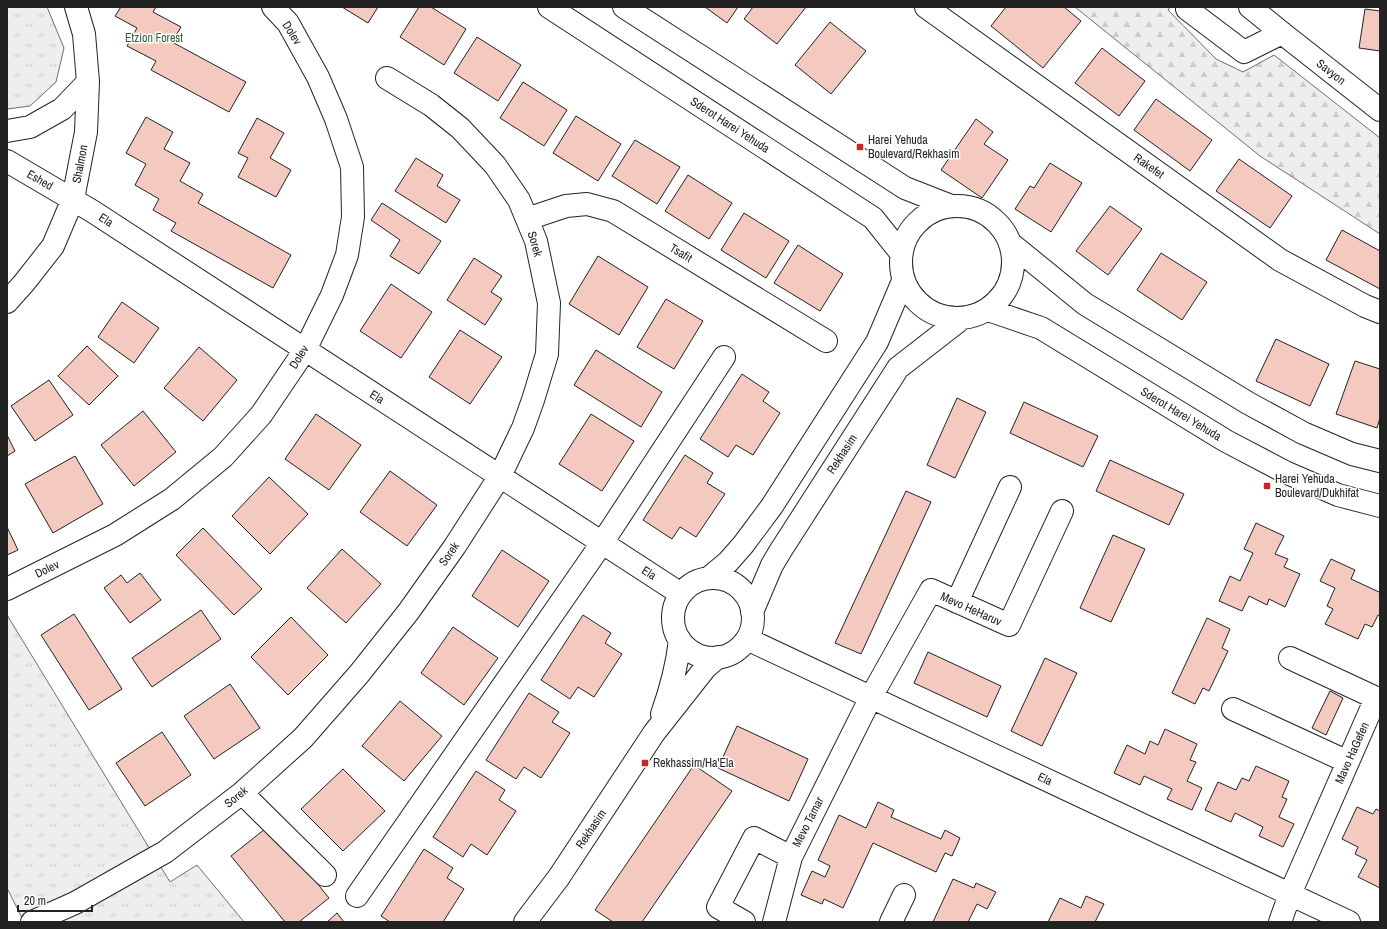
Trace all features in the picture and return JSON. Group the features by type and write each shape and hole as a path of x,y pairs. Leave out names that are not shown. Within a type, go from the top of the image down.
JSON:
{"street":[{"name":"Shalmon","path":"7,302 53,246 73,199 86,132 88,82 84,34 76,7"},
{"name":"Dolev","path":"7,589 115,535 172,499 223,457 261,415 305,350 332,295 347,255 353,217 352,167 336,119 318,77 288,23 273,7"},
{"name":"Sderot Harei Yehuda","path":"549,7 873,218 901,253"},
{"path":"624,7 905,188 951,206"},
{"name":"Rakefet","path":"926,7 1280,260 1365,306 1380,312"},
{"path":"1188,7 1187,9 1244,52 1282,33"},
{"name":"Savyon","path":"1250,7 1380,110"},
{"name":"Sorek","path":"32,922 75,903 165,852 242,793 302,738 359,674 409,611 451,552 500,476 523,428 547,354 549,303 536,241 519,200 496,165 460,128 430,105 387,78"},
{"path":"7,131 30,128 62,109 88,82"},
{"name":"Eshed","path":"7,161 73,199"},
{"name":"Ela","path":"73,199 681,594"},
{"name":"Tsafit","path":"527,219 566,206 587,204 613,211 826,341"},
{"path":"951,206 966,207 980,211 992,219 1003,230 1010,243 1014,258 1013,273 1008,288 999,300 988,310 975,316 961,319 946,318 932,313 920,306 910,295 903,282 900,267 901,253 905,239 913,226 924,216 937,209 951,206"},
{"path":"1010,243 1085,304 1248,403 1303,433 1352,454 1380,461"},
{"path":"709,578 728,562 743,546 772,506 877,342 903,282"},
{"name":"Sderot Harei Yehuda","path":"988,310 1041,328 1220,437 1285,472 1338,495 1380,506"},
{"name":"Rekhasim","path":"752,612 780,550 898,368 961,319"},
{"path":"356,896 602,543 724,357"},
{"path":"957,602 1010,487"},
{"name":"Mevo HeHaruv","path":"871,697 931,590 1008,625 1062,511"},
{"path":"709,578 723,579 736,585 748,599 752,612 752,626 747,639 738,649 718,657 704,656 692,651 680,640 674,628 673,614 676,600 684,589 696,581 709,578"},
{"name":"Ela","path":"747,639 1349,921"},
{"name":"Rekhasim","path":"654,733 671,689 676,670 680,640"},
{"name":"Rekhasim","path":"525,922 559,877 654,733 706,666 718,657"},
{"name":"Mavo HaGefen","path":"1280,922 1290,894 1376,698 1290,658"},
{"name":"Mevo Tamar","path":"744,922 718,907 754,838 790,857 871,697"},
{"path":"1233,709 1348,762"},
{"path":"242,793 326,875"},
{"path":"774,922 790,857"},
{"path":"891,922 904,895"}],"green space":[{"path":"7,7 47,7 64,48 56,82 30,106 7,109"},
{"path":"1075,7 1170,7 1168,10 1216,59 1243,72 1274,55 1380,138 1380,234 1260,156"},
{"path":"7,615 170,882 197,865 244,922 24,922 7,888"}],"building":[{"name":"Etzion Forest","path":"121,7 156,7 153,12 181,27 172,42 246,82 229,112 151,70 156,61 127,46 137,28 115,16"},
{"path":"342,7 378,7 368,23"},
{"path":"419,7 431,7 466,29 444,65 400,37"},
{"path":"705,7 738,7 727,23"},
{"path":"753,7 806,7 777,44 744,19"},
{"path":"1006,7 1064,7 1081,21 1043,68 991,26"},
{"path":"1365,9 1380,11 1380,51 1359,48"},
{"path":"830,22 866,51 831,94 795,65"},
{"path":"477,37 521,65 498,101 454,73"},
{"path":"1102,48 1145,81 1119,116 1075,83"},
{"path":"523,82 567,110 544,146 500,118"},
{"path":"1156,99 1212,140 1190,171 1134,130"},
{"path":"576,116 621,144 598,181 553,153"},
{"path":"146,117 173,132 164,149 190,163 180,181 203,194 198,203 291,255 273,288 171,231 176,223 153,210 159,199 135,185 146,164 126,153"},
{"path":"257,118 284,133 270,158 291,170 276,197 238,177 248,158 238,153"},
{"path":"976,119 993,132 984,144 1008,160 982,198 941,170"},
{"path":"635,140 680,167 657,204 612,176"},
{"path":"416,158 443,175 437,186 460,200 446,223 395,191"},
{"path":"1239,159 1292,196 1270,228 1216,191"},
{"path":"1050,163 1082,183 1051,232 1015,209 1030,186 1034,188"},
{"path":"688,175 732,203 709,239 665,211"},
{"path":"382,203 441,241 419,274 390,256 400,240 371,220"},
{"path":"1110,206 1142,229 1108,275 1076,251"},
{"path":"744,213 789,241 766,278 721,250"},
{"path":"1342,230 1380,251 1380,289 1326,260"},
{"path":"798,245 843,274 820,311 774,283"},
{"path":"1161,253 1207,282 1182,320 1137,290"},
{"path":"598,256 648,287 619,335 569,304"},
{"path":"474,258 502,276 491,292 502,299 485,325 447,300"},
{"path":"391,284 432,312 401,358 360,331"},
{"path":"666,299 703,321 674,369 637,347"},
{"path":"122,302 159,328 134,363 98,337"},
{"path":"460,330 502,357 470,404 429,377"},
{"path":"1276,339 1329,364 1310,406 1256,381"},
{"path":"87,346 118,376 89,405 58,376"},
{"path":"199,347 237,380 203,421 164,388"},
{"path":"596,350 662,392 641,427 574,385"},
{"path":"1355,361 1380,369 1380,418 1377,428 1336,414"},
{"path":"742,374 769,392 763,401 780,413 753,455 736,445 728,457 700,439"},
{"path":"49,380 73,415 35,441 11,406"},
{"path":"957,398 986,412 955,478 927,465"},
{"path":"1024,402 1098,436 1083,467 1010,433"},
{"path":"143,411 176,452 134,486 101,445"},
{"path":"316,414 361,445 329,490 285,459"},
{"path":"591,414 634,441 602,491 559,464"},
{"path":"7,435 15,451 7,456"},
{"path":"685,455 713,473 707,483 725,494 696,537 680,527 672,539 643,520"},
{"path":"75,456 103,504 53,533 25,484"},
{"path":"1110,460 1184,494 1169,525 1096,491"},
{"path":"390,471 437,505 407,546 360,512"},
{"path":"269,477 308,514 270,554 232,516"},
{"path":"906,491 931,502 861,654 835,643"},
{"path":"1256,523 1284,536 1275,554 1288,559 1284,567 1300,574 1285,607 1269,599 1267,605 1249,596 1242,611 1219,601 1230,576 1240,581 1253,553 1244,549"},
{"path":"7,527 18,550 7,555"},
{"path":"203,528 262,589 234,615 176,555"},
{"path":"1113,535 1145,549 1111,622 1080,608"},
{"path":"342,549 381,584 346,623 307,588"},
{"path":"502,550 549,581 518,627 472,596"},
{"path":"1331,559 1355,570 1351,579 1379,592 1380,590 1380,616 1378,615 1372,627 1365,624 1358,639 1325,624 1333,609 1327,606 1335,588 1320,581"},
{"path":"140,573 161,600 130,623 104,588 121,575 127,583"},
{"path":"201,610 221,639 152,687 132,658"},
{"path":"74,614 122,689 89,710 41,635"},
{"path":"583,615 611,633 605,643 622,654 594,697 578,687 570,699 541,680"},
{"path":"291,617 328,655 288,695 251,657"},
{"path":"1207,618 1230,629 1222,648 1228,651 1209,691 1203,688 1195,704 1172,693"},
{"path":"453,627 498,658 464,705 421,673"},
{"path":"928,652 1001,686 987,717 914,683"},
{"path":"1045,658 1077,673 1042,746 1011,731"},
{"path":"230,684 260,728 214,759 184,716"},
{"path":"1330,691 1343,698 1326,735 1312,728"},
{"path":"529,693 559,712 552,722 570,733 541,778 524,767 516,779 486,760"},
{"path":"400,701 442,736 404,781 362,746"},
{"path":"737,726 808,759 789,801 718,768"},
{"path":"1165,729 1197,744 1190,760 1196,762 1187,781 1202,788 1192,810 1167,799 1172,789 1144,776 1140,785 1114,773 1127,745 1145,754 1150,741 1158,745"},
{"path":"162,732 191,775 145,806 116,763"},
{"path":"694,765 732,791 642,922 613,922 595,910"},
{"path":"1256,766 1289,781 1282,797 1287,799 1279,817 1294,824 1283,847 1259,836 1263,827 1235,813 1231,822 1205,810 1218,782 1236,790 1242,778 1249,781"},
{"path":"343,769 385,811 343,851 301,809"},
{"path":"476,771 505,790 499,800 516,811 487,855 471,844 463,857 433,837"},
{"path":"878,802 894,810 891,817 941,839 945,830 960,838 952,856 945,853 936,872 873,843 843,908 824,899 822,904 801,895 812,871 825,877 830,866 818,860 839,815 866,828"},
{"path":"1357,807 1373,814 1376,809 1380,811 1380,888 1358,877 1367,860 1355,854 1358,847 1342,839"},
{"path":"270,825 329,898 299,922 285,922 231,856"},
{"path":"424,849 453,868 447,878 464,889 443,922 390,922 381,916"},
{"path":"953,879 974,888 976,883 996,892 987,909 977,904 968,922 933,922"},
{"path":"1086,896 1104,904 1095,922 1048,922 1060,898 1081,908"},
{"path":"337,913 344,922 327,922"}],"place":[{"name":"Harei Yehuda Boulevard/Rekhasim","path":"860,147"},
{"name":"Harei Yehuda Boulevard/Dukhifat","path":"1267,486"},
{"name":"Rekhassim/Ha'Ela","path":"645,763"}]}
